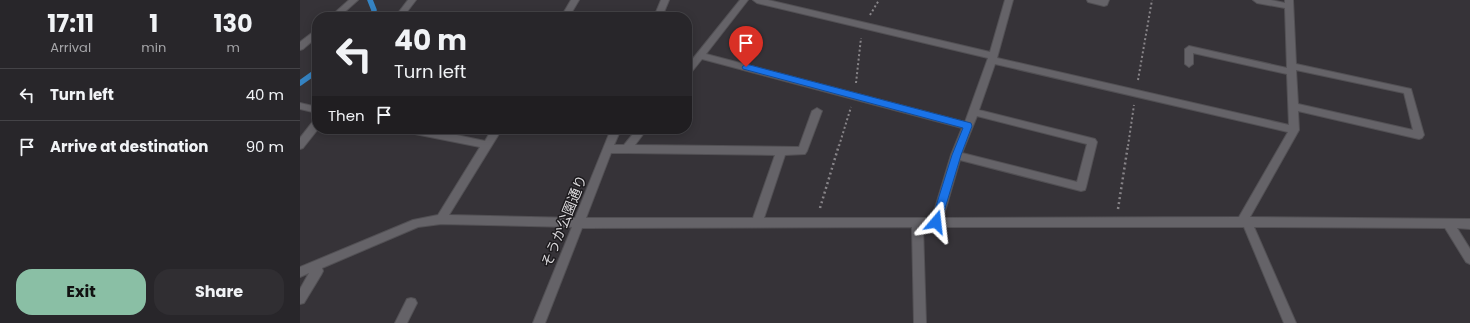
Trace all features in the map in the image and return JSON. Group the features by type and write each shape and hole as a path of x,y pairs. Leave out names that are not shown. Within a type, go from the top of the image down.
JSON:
{"street":[{"path":"340,12 354,0"},
{"path":"403,12 412,0"},
{"path":"568,12 575,0"},
{"path":"660,12 665,0"},
{"path":"692,65 744,0"},
{"path":"757,0 1136,93 1294,130"},
{"path":"936,222 956,155 974,112 992,58 1009,0"},
{"path":"1091,0 1104,3 1105,0"},
{"path":"1244,222 1294,130 1289,3 1257,0"},
{"path":"300,47 312,36"},
{"path":"1189,64 1189,49 1408,91 1419,135 1292,106"},
{"path":"700,55 968,126"},
{"path":"300,106 312,109"},
{"path":"609,148 802,151 817,111"},
{"path":"956,155 1081,187 1092,142 974,112"},
{"path":"300,145 312,129"},
{"path":"434,134 487,145"},
{"path":"441,219 494,134"},
{"name":"そうか公園通り","path":"539,323 614,134"},
{"path":"627,148 638,134"},
{"path":"757,222 781,151"},
{"path":"300,272 417,223 441,219 579,223 1244,222 1470,224"},
{"path":"917,222 920,323"},
{"path":"1244,222 1290,323"},
{"path":"1448,224 1470,259"},
{"path":"300,299 316,271 314,266"},
{"path":"401,323 411,303"}],"path":[{"path":"1116,223 1152,0"}],"waterway":[{"path":"370,0 374,12"},
{"path":"300,83 312,75"}],"route":[{"path":"746,67 968,126 956,155 936,222"}]}
